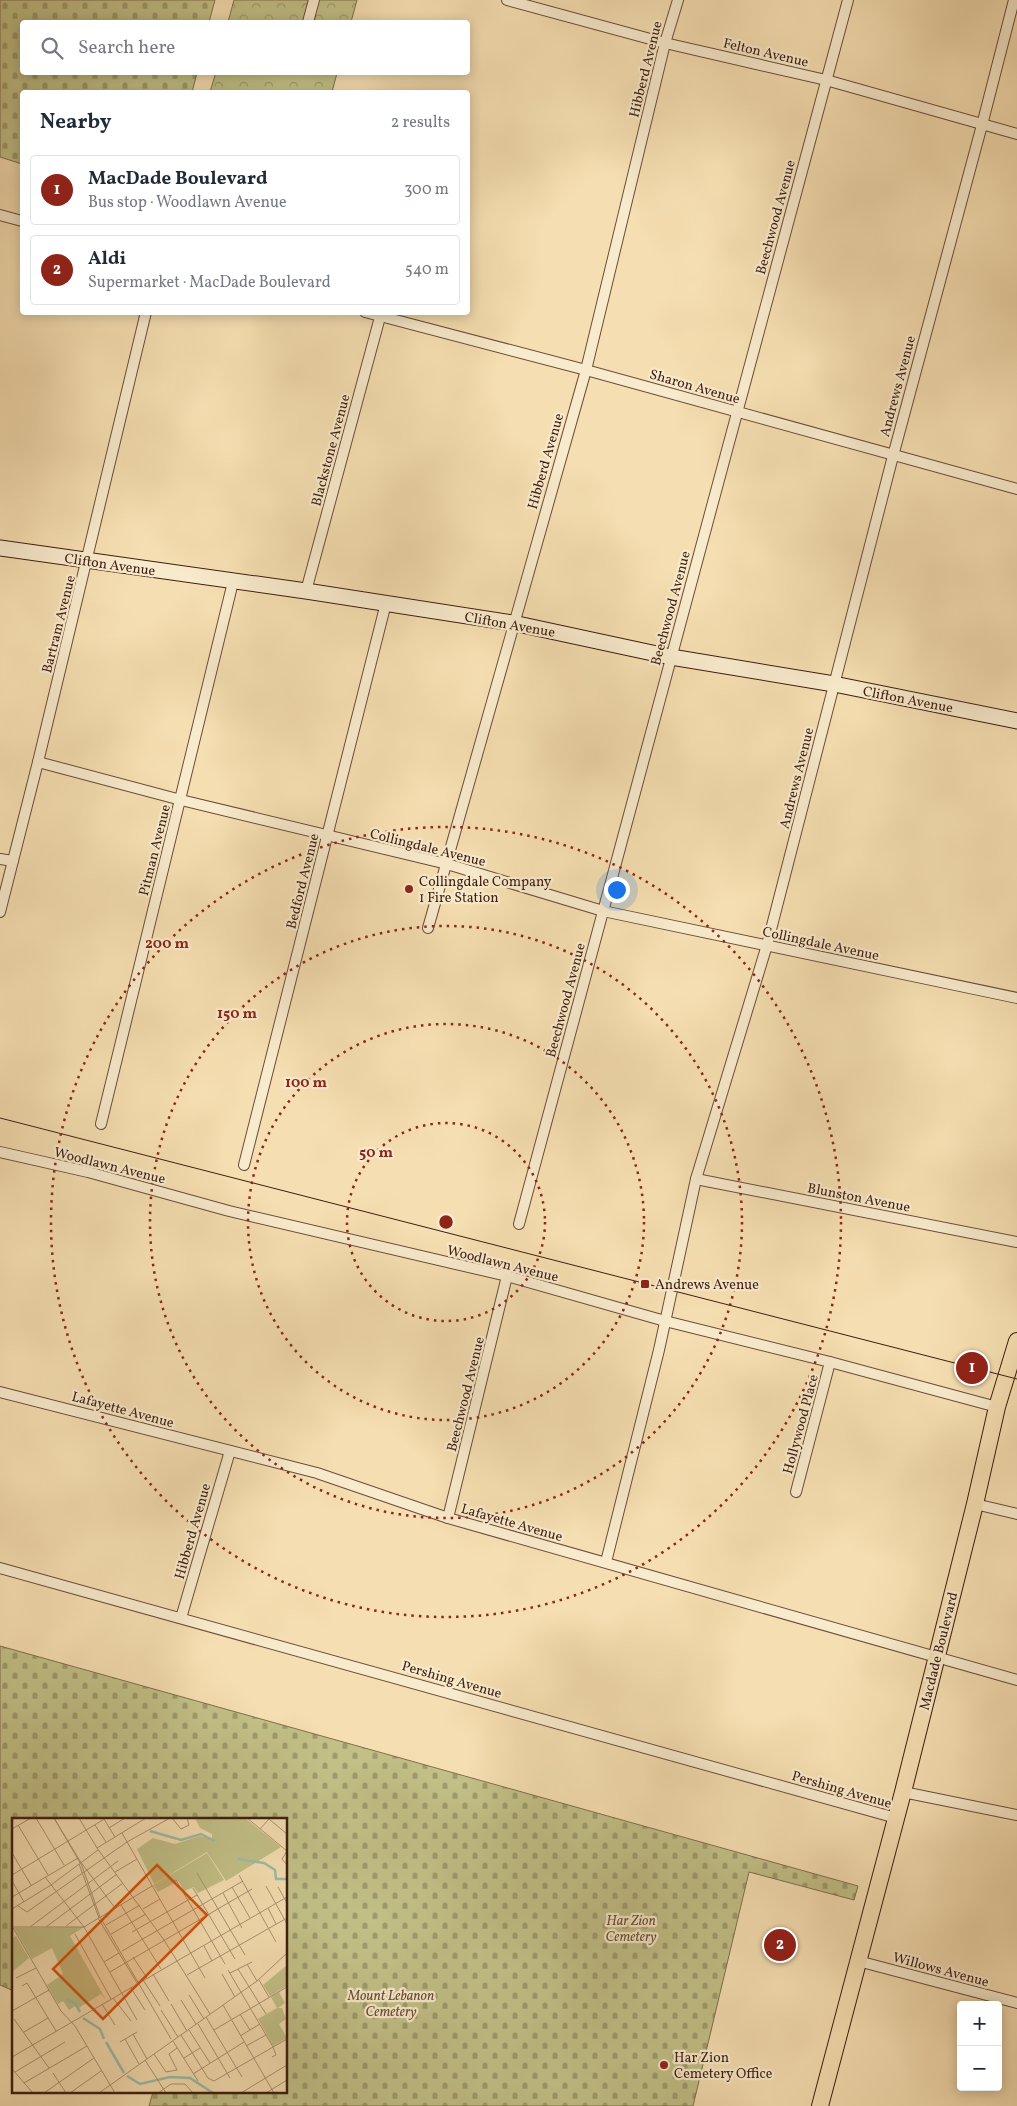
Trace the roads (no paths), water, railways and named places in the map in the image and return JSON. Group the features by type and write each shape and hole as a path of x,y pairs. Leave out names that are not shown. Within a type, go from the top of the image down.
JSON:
{"main road":[{"name":"Macdade Boulevard","path":"858,1961 903,1792 975,1504 997,1407 1017,1341"},
{"path":"820,2106 858,1961"}],"street":[{"path":"309,20 314,0"},
{"name":"Felton Avenue","path":"507,0 665,42 826,80 1017,134"},
{"name":"Hibberd Avenue","path":"428,928 586,370 665,42 678,0"},
{"name":"Beechwood Avenue","path":"519,1224 848,0"},
{"name":"Andrews Avenue","path":"606,1562 659,1350 696,1179 767,945 893,456 1014,0"},
{"path":"0,215 20,220"},
{"name":"Bartram Avenue","path":"0,912 145,315"},
{"name":"Sharon Avenue","path":"376,315 586,370 1017,489"},
{"name":"Blackstone Avenue","path":"306,591 380,316"},
{"name":"Clifton Avenue","path":"0,548 306,591 513,623 671,657 834,684 1017,721"},
{"name":"Pitman Avenue","path":"101,1124 234,582"},
{"name":"Bedford Avenue","path":"244,1165 386,603"},
{"name":"Collingdale Avenue","path":"38,762 181,800 447,864 603,911 1017,998"},
{"path":"0,859 13,861"},
{"name":"Woodlawn Avenue","path":"0,1152 88,1172 229,1211 507,1276 665,1320 997,1407"},
{"name":"Blunston Avenue","path":"696,1179 1017,1242"},
{"name":"Beechwood Avenue","path":"448,1518 507,1276"},
{"name":"Hollywood Place","path":"796,1492 830,1362"},
{"name":"Lafayette Avenue","path":"0,1392 317,1474 448,1518 1017,1680"},
{"name":"Hibberd Avenue","path":"181,1618 230,1451"},
{"path":"975,1504 1017,1514"},
{"name":"Pershing Avenue","path":"0,1568 896,1818"},
{"name":"Pershing Avenue","path":"903,1792 1017,1815"},
{"name":"Willows Avenue","path":"858,1961 1017,2003"}],"tram line":[{"path":"0,1118 1017,1379"}],"place":[{"name":"Collingdale Company 1 Fire Station","path":"409,889"},
{"name":"Andrews Avenue","path":"645,1284"},
{"name":"MacDade Boulevard","path":"972,1368"},
{"name":"Aldi","path":"780,1945"},
{"name":"Har Zion Cemetery Office","path":"664,2065"}],"park label":[{"name":"Har Zion Cemetery","path":"631,1928"},
{"name":"Mount Lebanon Cemetery","path":"391,2004"}]}
